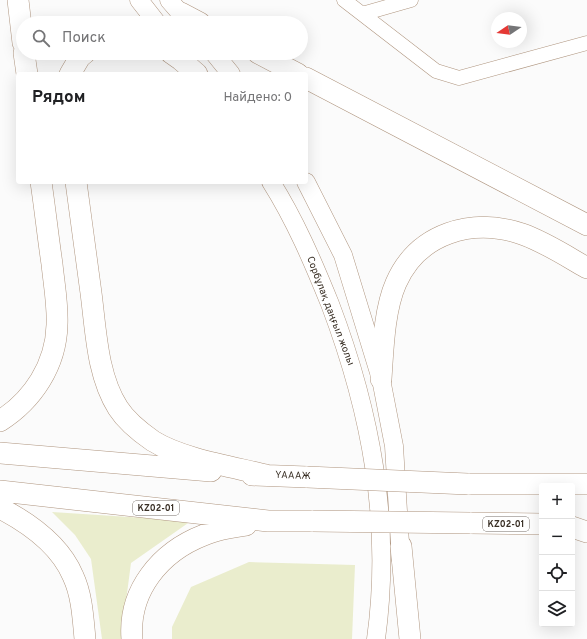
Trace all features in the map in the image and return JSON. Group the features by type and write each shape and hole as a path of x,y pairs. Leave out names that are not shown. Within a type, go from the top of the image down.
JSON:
{"highway":[{"path":"18,0 20,16"},
{"path":"25,60 27,72"},
{"path":"71,72 79,60"},
{"path":"181,60 195,72"},
{"path":"271,60 294,72"},
{"path":"308,79 587,225"},
{"path":"0,421 24,403 38,386 54,352 57,326 56,299 41,184"},
{"path":"76,184 97,343 104,375 118,407 128,421 141,432 154,442 167,448 200,459 266,475"},
{"path":"381,379 385,332 395,284 405,265 416,253 443,235 476,227 506,230 534,239 587,268"},
{"name":"ҮАААЖ","path":"0,453 247,475 468,484 539,484"},
{"path":"560,483 587,472"},
{"name":"ҮАААЖ","path":"575,484 587,484"},
{"name":"KZ02-01","path":"0,491 268,521 539,524"},
{"path":"0,508 16,516 44,538 58,552 67,564 74,577 79,592 85,639"},
{"path":"132,639 132,617 140,591 148,577 169,555 186,543 204,534 221,529 268,521"},
{"path":"575,525 587,524"},
{"path":"575,526 587,532"},
{"path":"401,546 410,639"}],"main road":[{"path":"141,3 152,9 162,6 164,0"},
{"path":"141,3 151,16"},
{"path":"186,60 195,72"},
{"path":"220,60 229,72"},
{"name":"Сорбұлақ даңғыл жолы","path":"272,184 281,198 316,268 343,340 359,392 372,449 380,506 382,546 381,597 376,639"},
{"path":"307,184 343,255 381,379 394,446 401,546 401,639"}],"street":[{"path":"344,0 436,71 459,78 587,43"},
{"path":"362,14 411,0"}],"green space":[{"path":"52,512 191,521 131,563 121,639 102,639 91,559 75,535"},
{"path":"249,562 355,565 352,639 172,639 172,627 191,587"}]}
